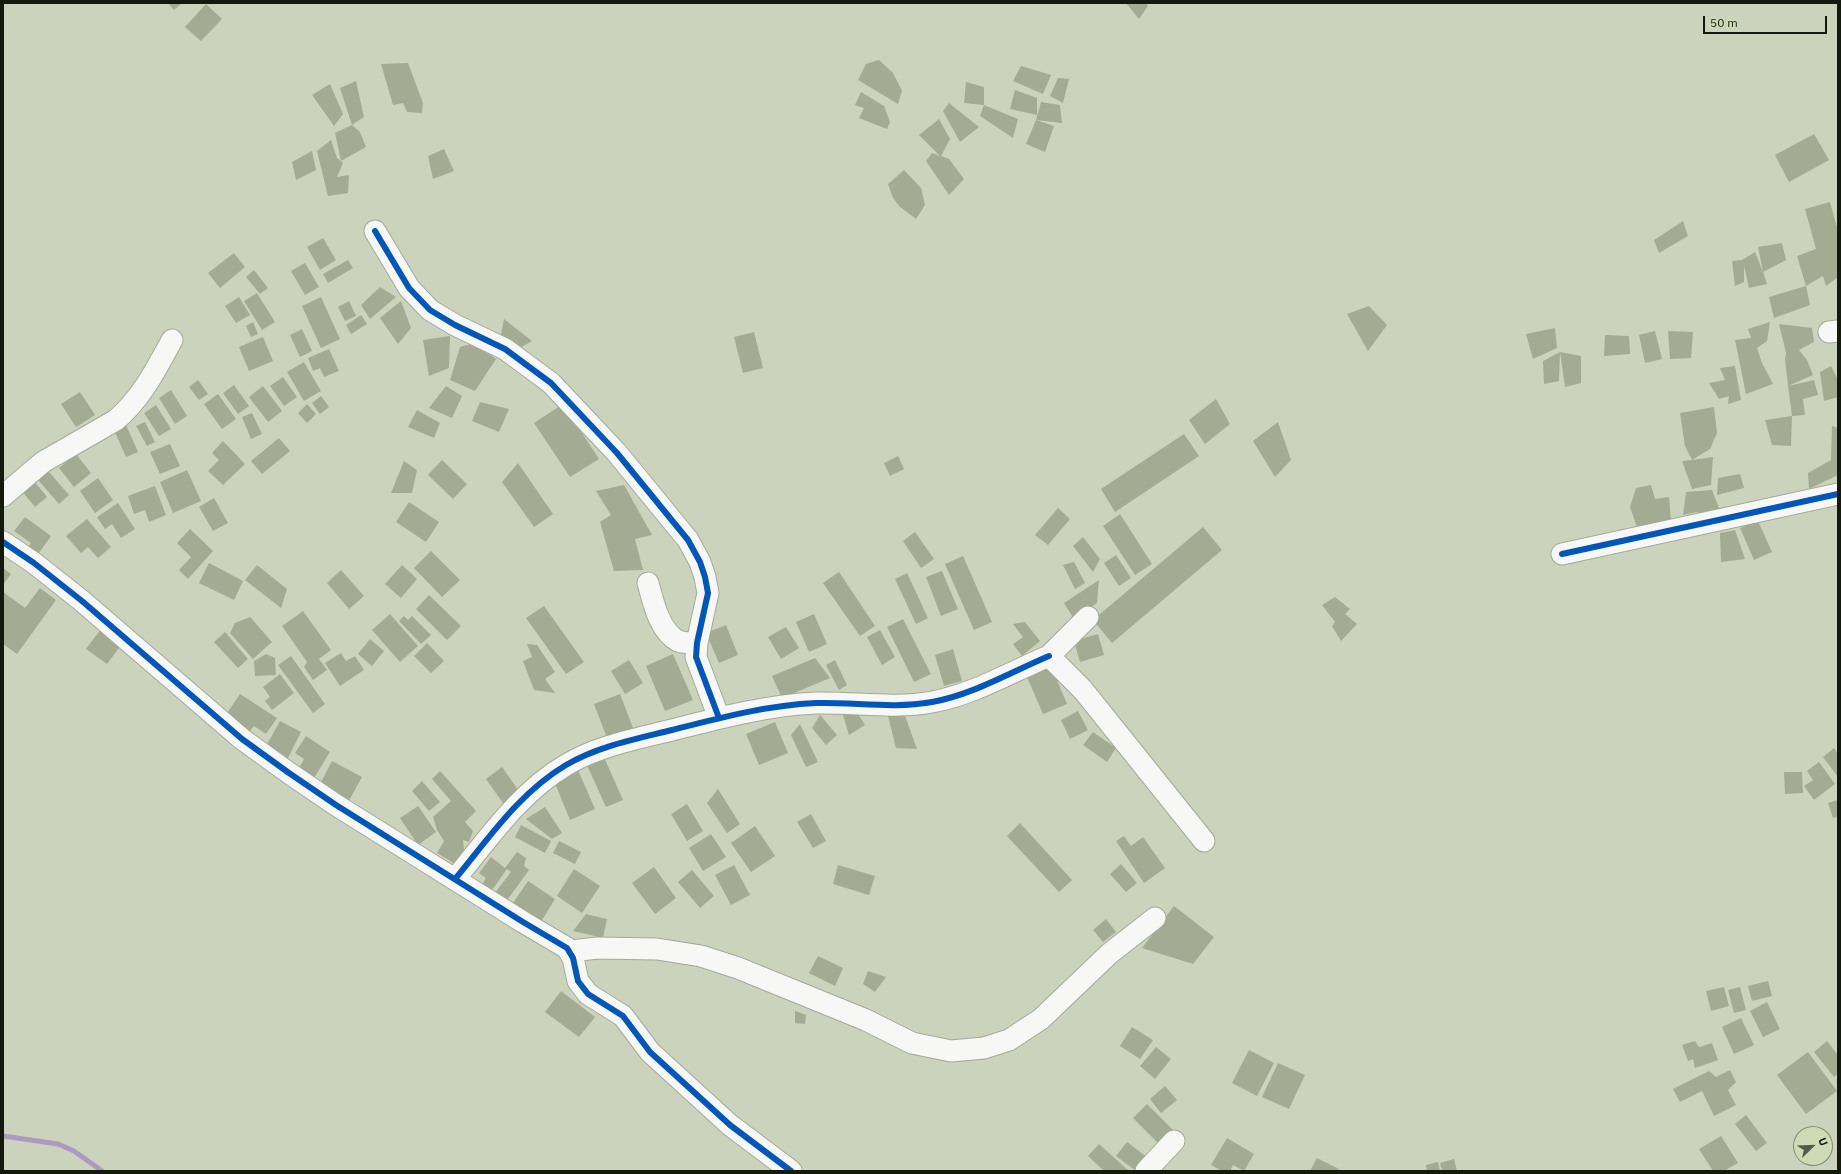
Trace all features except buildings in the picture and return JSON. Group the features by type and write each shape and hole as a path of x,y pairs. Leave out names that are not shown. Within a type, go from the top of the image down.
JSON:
{"street":[{"path":"375,231 409,288 430,310 455,325 505,349 551,382 617,453 688,540 700,562 708,593 697,643 696,657 719,718"},
{"path":"3,496 43,462 116,420 127,411 146,387 172,340"},
{"path":"1562,554 1838,494"},
{"path":"3,542 34,563 82,601 242,739 336,805 523,922 563,944 571,952 578,981 588,994 623,1016 650,1052 730,1125 791,1171"},
{"path":"648,583 656,611 669,633 678,641 697,643"},
{"path":"456,879 520,800 565,766 588,754 614,744 719,718 802,704 830,703 892,707 933,702 966,692 1049,656 1088,617"},
{"path":"1049,656 1083,690 1204,841"},
{"path":"571,952 598,948 657,949 702,956 738,968 866,1020 912,1043 951,1051 984,1048 1009,1040 1041,1019 1109,954 1155,918"},
{"path":"1146,1171 1174,1141"}],"waterway":[{"path":"3,1136 58,1144 74,1151 102,1171"}],"cycle path":[{"path":"375,231 409,288 430,310 455,325 505,349 551,383 617,453 688,540 700,562 708,593 697,643 696,657 719,718"},
{"path":"1562,554 1838,494"},
{"path":"3,542 34,563 82,601 242,739 289,773 336,805 567,948 573,958 578,981 588,994 623,1016 650,1052 730,1125 791,1171"},
{"path":"455,879 506,817 534,789 549,776 566,765 578,758 604,748 708,721 780,706 816,703 903,705 947,699 977,689 1049,656"}]}
